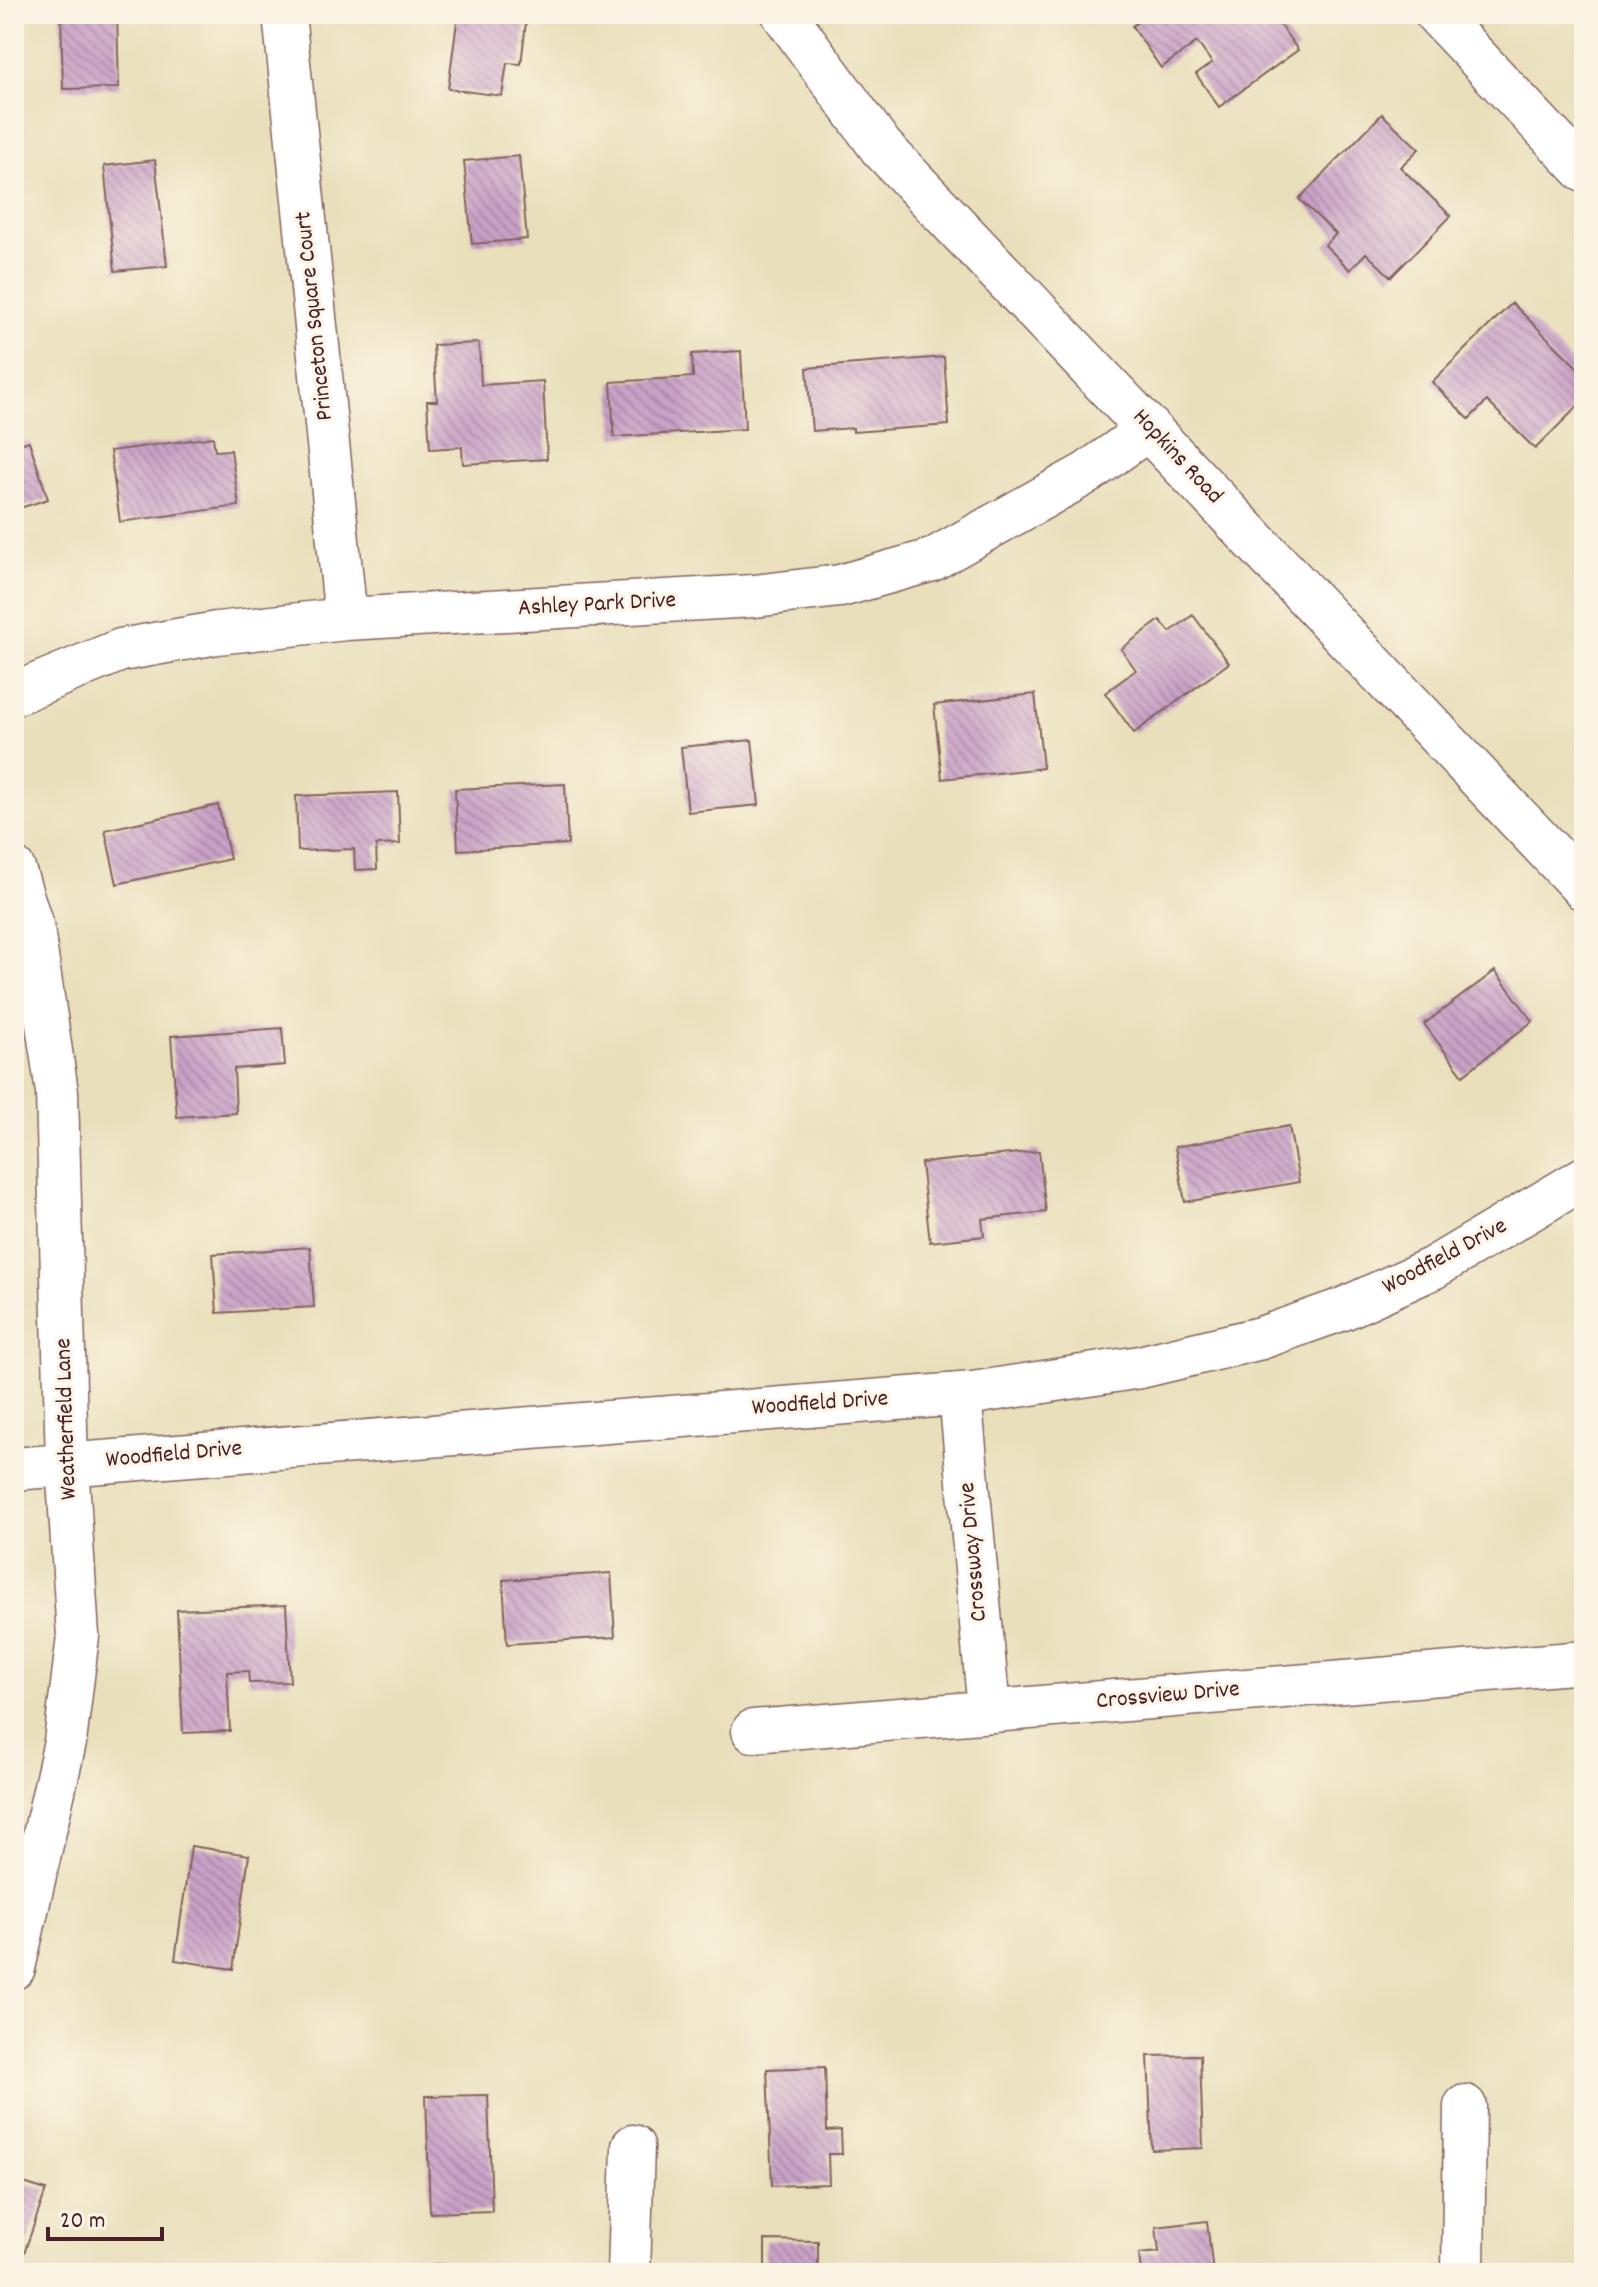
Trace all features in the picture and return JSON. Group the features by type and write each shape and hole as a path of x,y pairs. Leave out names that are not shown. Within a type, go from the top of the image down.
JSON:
{"main road":[{"name":"Hopkins Road","path":"784,14 881,147 1584,888"}],"street":[{"name":"Princeton Square Court","path":"284,14 346,619"},
{"path":"1436,14 1584,171"},
{"name":"Ashley Park Drive","path":"14,694 121,650 217,633 346,619 754,596 840,586 932,560 1087,473 1150,428"},
{"name":"Weatherfield Lane","path":"14,869 33,929 57,1092 67,1463 78,1636 65,1742 14,1968"},
{"name":"Woodfield Drive","path":"14,1469 960,1394 1140,1367 1261,1338 1343,1309 1433,1268 1584,1178"},
{"name":"Crossway Drive","path":"960,1394 989,1711"},
{"name":"Crossview Drive","path":"753,1731 1584,1662"},
{"path":"1463,2273 1465,2106"},
{"path":"629,2273 633,2146"}],"building":[{"path":"61,14 117,14 119,88 63,89"},
{"path":"458,14 527,14 521,64 507,63 502,96 448,89"},
{"path":"1149,14 1272,14 1298,50 1219,107 1196,74 1212,63 1197,42 1161,68 1132,26"},
{"path":"1382,114 1419,149 1400,167 1451,216 1391,277 1366,253 1350,270 1325,245 1336,234 1299,199"},
{"path":"519,156 527,239 472,244 464,161"},
{"path":"155,160 167,266 115,271 104,166"},
{"path":"1512,303 1584,374 1584,400 1535,449 1487,401 1469,419 1432,382"},
{"path":"479,343 481,385 543,381 547,459 463,464 462,447 430,449 427,401 437,401 433,345"},
{"path":"741,351 745,429 614,437 611,382 693,377 692,354"},
{"path":"944,357 949,425 853,432 853,428 812,431 807,368"},
{"path":"213,437 215,451 231,450 239,506 120,522 110,451"},
{"path":"29,441 48,499 14,510 14,446"},
{"path":"1193,615 1229,663 1134,733 1105,693 1136,670 1121,649 1160,620 1170,632"},
{"path":"1035,694 1043,768 942,779 934,705"},
{"path":"752,740 759,805 688,812 681,747"},
{"path":"565,784 568,844 458,850 455,789"},
{"path":"398,792 400,844 376,845 377,869 355,870 354,849 298,851 296,796"},
{"path":"218,805 230,859 117,884 105,830"},
{"path":"1495,971 1533,1021 1463,1075 1424,1024"},
{"path":"282,1028 285,1065 234,1069 236,1113 177,1117 171,1036"},
{"path":"1289,1126 1299,1182 1185,1202 1175,1147"},
{"path":"1039,1151 1046,1212 982,1219 984,1236 930,1242 921,1163"},
{"path":"310,1247 314,1307 217,1313 213,1254"},
{"path":"611,1573 615,1637 507,1644 503,1580"},
{"path":"286,1605 290,1682 249,1683 248,1671 227,1672 230,1731 183,1733 177,1610"},
{"path":"191,1846 249,1855 233,1969 175,1960"},
{"path":"1200,2055 1203,2148 1152,2150 1148,2056"},
{"path":"825,2067 827,2131 841,2130 842,2154 828,2154 829,2184 772,2186 767,2069"},
{"path":"488,2095 492,2211 430,2213 426,2096"},
{"path":"14,2180 46,2190 22,2259 14,2256"},
{"path":"1207,2221 1213,2273 1141,2273 1139,2254 1159,2252 1156,2227"},
{"path":"765,2240 818,2241 818,2273 765,2273"},
{"path":"435,2264 496,2267 495,2273 434,2273"}]}
